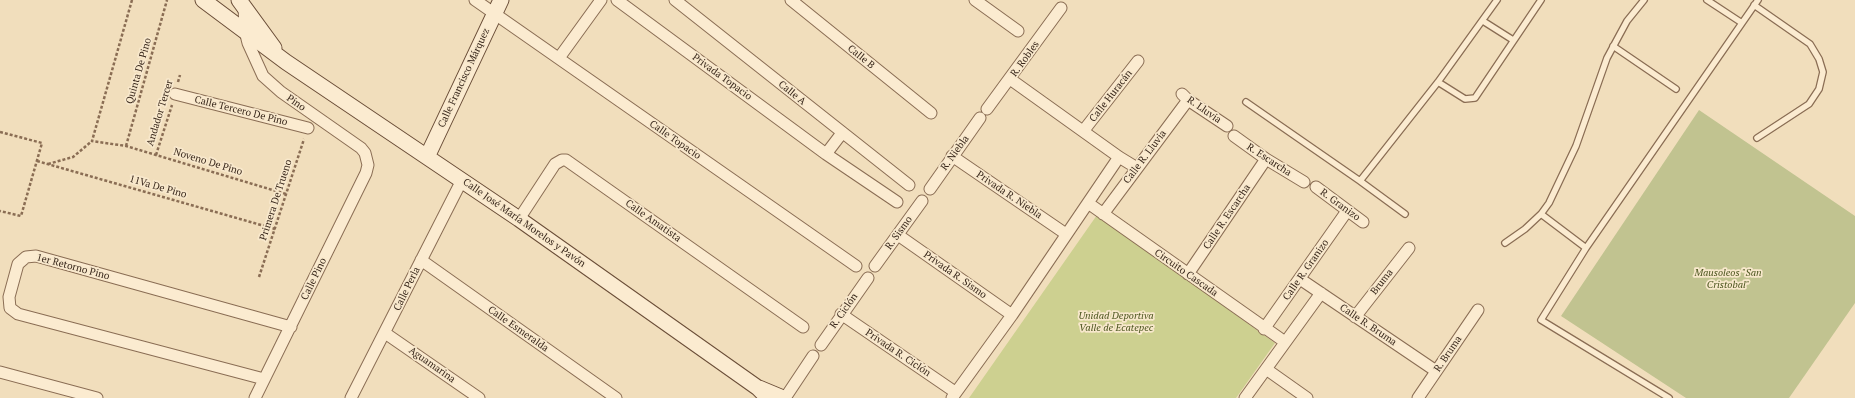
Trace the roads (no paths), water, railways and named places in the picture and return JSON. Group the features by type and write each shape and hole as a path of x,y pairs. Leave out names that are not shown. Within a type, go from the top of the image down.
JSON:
{"street":[{"name":"Calle José María Morelos y Pavón","path":"203,0 286,62 519,219 763,393 784,398"},
{"name":"Calle Topacio","path":"475,0 498,6 558,58 856,266"},
{"path":"558,58 602,0"},
{"name":"Privada Topacio","path":"617,0 826,154 897,202"},
{"name":"Calle A","path":"675,0 842,133 910,185"},
{"name":"Calle B","path":"790,0 931,113"},
{"path":"975,0 1018,31"},
{"name":"Calle José María Morelos y Pavón","path":"243,2 275,50 286,62"},
{"name":"Pino","path":"243,2 245,31 252,55 263,76 281,92 361,148 367,159"},
{"name":"Calle Francisco Márquez","path":"427,157 498,6"},
{"name":"R. Robles","path":"987,109 1061,8"},
{"name":"Calle Huracán","path":"1084,130 1138,61"},
{"path":"1010,79 1084,130 1119,157 1137,168"},
{"name":"Calle Tercero De Pino","path":"175,94 308,128"},
{"name":"R. Lluvia","path":"1185,97 1227,126"},
{"name":"Calle R. Lluvia","path":"1103,214 1137,168 1185,97"},
{"name":"R. Niebla","path":"930,188 980,118"},
{"path":"826,154 842,133"},
{"name":"R. Escarcha","path":"1234,136 1266,159 1304,182"},
{"name":"Privada R. Niebla","path":"952,156 1066,234"},
{"path":"954,395 1012,315 1119,157"},
{"name":"Calle Pino","path":"255,398 366,173 367,159"},
{"name":"Calle R. Escarcha","path":"1188,274 1266,159"},
{"name":"Calle Amatista","path":"519,219 555,164 562,160 566,160 803,327"},
{"name":"Calle Perla","path":"352,398 462,180"},
{"name":"R. Granizo","path":"1316,187 1364,222"},
{"name":"R. Sismo","path":"875,266 922,201"},
{"name":"Circuito Cascada","path":"1088,203 1285,342"},
{"name":"Calle R. Granizo","path":"1264,328 1347,211"},
{"name":"Privada R. Sismo","path":"898,235 1012,315"},
{"name":"Bruma","path":"1355,317 1409,248"},
{"name":"1er Retorno Pino","path":"264,379 18,314 10,308 9,298 18,264 26,257 36,256 291,327"},
{"name":"Calle Esmeralda","path":"421,260 616,398"},
{"name":"R. Ciclón","path":"820,345 868,278"},
{"name":"Calle R. Bruma","path":"1300,279 1436,371"},
{"path":"1245,398 1321,293"},
{"name":"R. Bruma","path":"1418,398 1478,310"},
{"name":"Privada R. Ciclón","path":"841,314 954,395"},
{"name":"Aguamarina","path":"385,333 479,398"},
{"path":"784,398 813,356"},
{"path":"1266,369 1307,398"},
{"path":"0,372 97,398"}],"lane":[{"path":"1360,181 1438,82 1497,0"},
{"path":"1438,82 1465,99 1475,98 1541,0"},
{"path":"1505,243 1525,229 1541,214 1549,203 1576,146 1608,58 1627,21 1644,0"},
{"path":"1707,0 1742,23"},
{"path":"1669,398 1541,320 1586,248 1756,3 1810,44 1819,58 1822,72 1819,89 1809,104 1756,138"},
{"path":"1483,21 1513,40"},
{"path":"1614,46 1676,89"},
{"path":"1246,102 1405,214"},
{"path":"1541,214 1586,248"}],"park label":[{"name":"Mausoleos \"San Cristobal\"","path":"1728,278"},
{"name":"Unidad Deportiva Valle de Ecatepec","path":"1116,322"}]}
